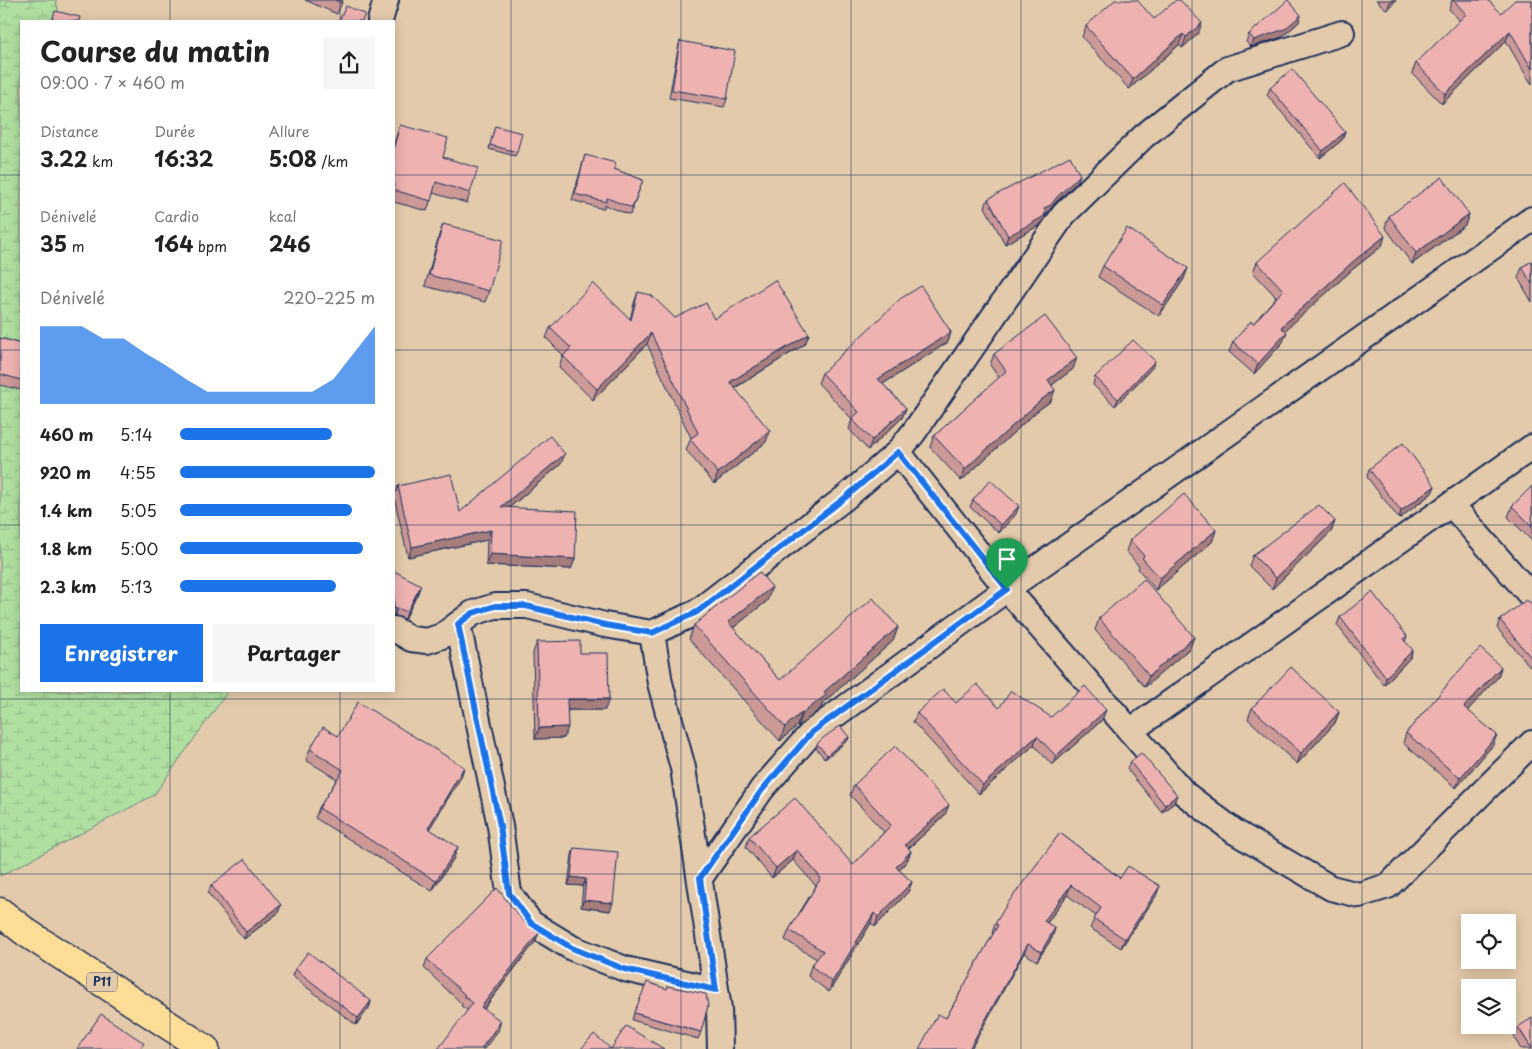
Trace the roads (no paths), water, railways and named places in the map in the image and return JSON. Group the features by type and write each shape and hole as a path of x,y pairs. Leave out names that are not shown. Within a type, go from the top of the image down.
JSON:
{"main road":[{"name":"P11","path":"0,912 27,933 205,1049"}],"street":[{"path":"380,20 386,0"},
{"path":"395,630 411,639 427,641 442,636 473,613 495,606 526,606 605,625 652,633 697,612 846,497 898,452 914,432 1064,214 1144,136 1227,68 1342,33"},
{"path":"700,878 762,790 812,732 1007,589 1532,219"},
{"path":"1130,731 1532,447"},
{"path":"898,452 1007,589 1185,794 1235,832 1331,888 1359,895 1388,886 1532,743"},
{"path":"1451,504 1532,597"},
{"path":"458,624 500,826 509,893 531,923 572,948 624,969 716,990"},
{"path":"652,633 660,683 683,768 719,1009 720,1049"}]}
